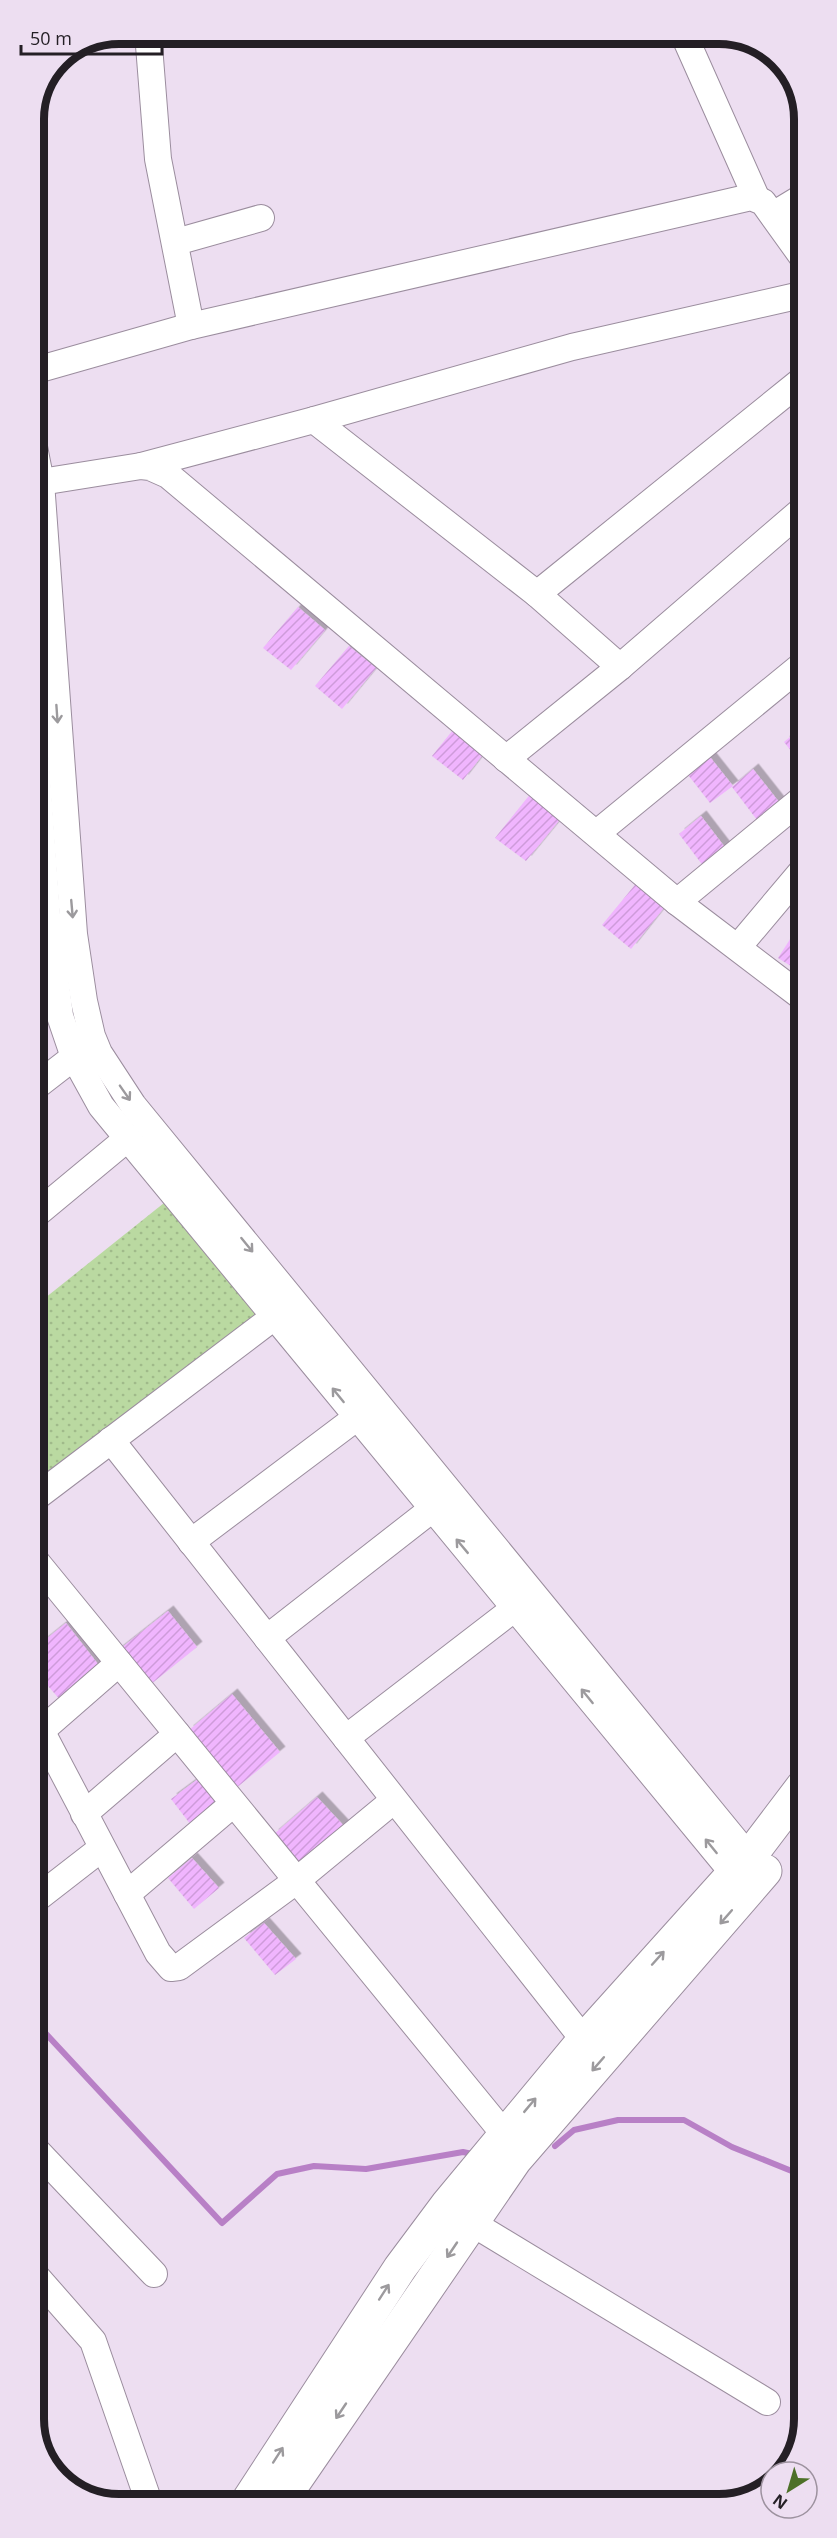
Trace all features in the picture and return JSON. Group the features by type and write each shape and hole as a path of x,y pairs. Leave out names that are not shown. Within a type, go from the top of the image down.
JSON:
{"main road":[{"path":"253,2494 400,2268 515,2160 750,1872 794,1801"},
{"path":"285,2494 459,2215 505,2135 584,2040 750,1872 794,1831"}],"street":[{"path":"149,44 158,159 176,242 190,326"},
{"path":"688,44 756,197 794,245"},
{"path":"44,368 190,326 756,197"},
{"path":"773,216 794,202"},
{"path":"176,242 261,218"},
{"path":"44,481 141,466 314,420 572,346 794,297"},
{"path":"537,594 794,386"},
{"path":"314,420 537,594 620,667"},
{"path":"141,466 150,467 168,475 677,902 794,991"},
{"path":"506,759 794,527"},
{"path":"44,535 74,934 84,1001 99,1053 133,1105 750,1872"},
{"path":"597,833 794,672"},
{"path":"677,902 794,806"},
{"path":"738,948 794,881"},
{"path":"44,935 60,1016 74,1057 101,1106 431,1510 750,1872"},
{"path":"44,1080 74,1057"},
{"path":"44,1208 128,1138"},
{"path":"44,1491 274,1317"},
{"path":"191,1542 356,1418"},
{"path":"111,1440 393,1801 584,2040"},
{"path":"267,1638 431,1510"},
{"path":"44,1571 505,2135"},
{"path":"346,1738 515,1608"},
{"path":"44,1720 119,1663"},
{"path":"84,1814 177,1734"},
{"path":"44,1737 158,1953 171,1968 179,1967 296,1881 393,1801"},
{"path":"127,1894 233,1804"},
{"path":"44,1893 102,1848"},
{"path":"44,2157 154,2274"},
{"path":"459,2215 767,2402"},
{"path":"44,2285 93,2341 146,2494"}],"green space":[{"path":"174,1195 274,1317 53,1484 44,1471 44,1299"}],"building":[{"path":"298,607 325,630 291,670 263,648"},
{"path":"349,646 376,668 342,709 315,686"},
{"path":"457,725 488,748 463,780 432,756"},
{"path":"794,734 794,755 784,742"},
{"path":"706,752 733,786 710,803 685,771"},
{"path":"753,769 779,802 757,820 732,787"},
{"path":"532,792 562,817 526,861 495,838"},
{"path":"701,816 727,850 704,867 679,834"},
{"path":"639,880 667,904 631,949 602,925"},
{"path":"794,933 794,968 778,958"},
{"path":"168,1611 197,1647 145,1689 116,1652"},
{"path":"66,1623 101,1668 61,1701 44,1681 44,1641"},
{"path":"232,1694 280,1752 235,1789 188,1731"},
{"path":"198,1779 220,1809 194,1829 171,1799"},
{"path":"317,1797 344,1826 299,1866 273,1835"},
{"path":"192,1858 219,1888 194,1909 168,1878"},
{"path":"264,1923 296,1959 275,1975 244,1938"}],"waterway":[{"path":"44,2032 222,2223 277,2174 314,2166 366,2169 463,2152 472,2154"},
{"path":"555,2146 574,2130 618,2120 684,2120 732,2147 794,2172"}]}
